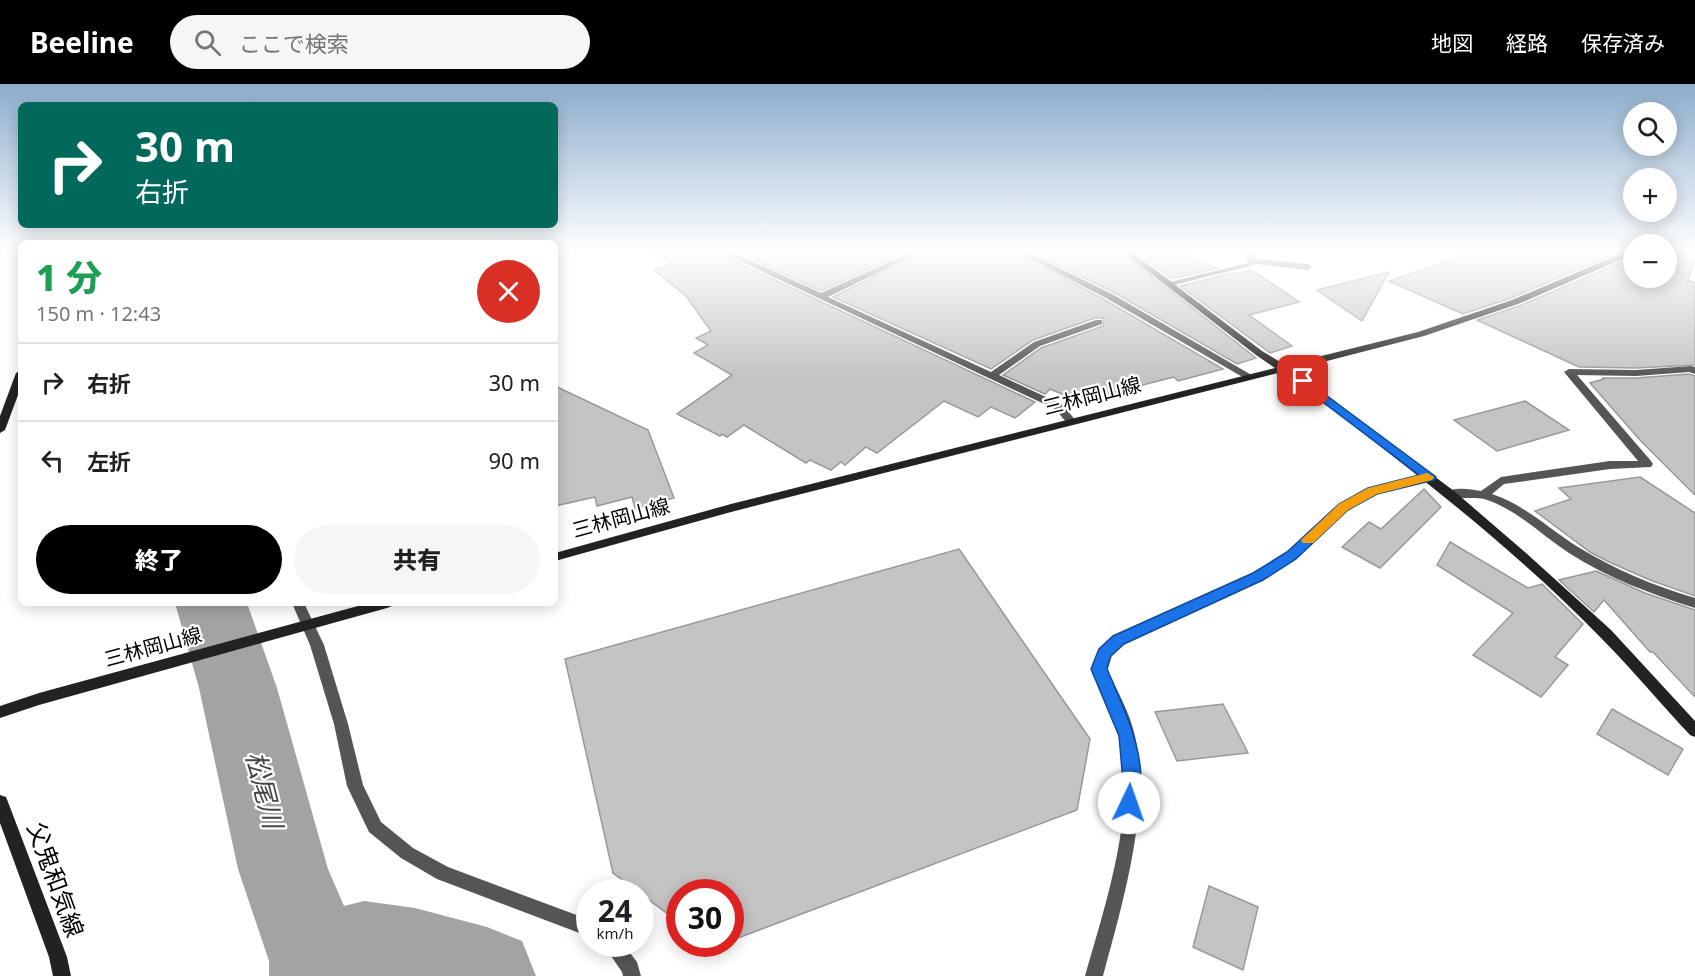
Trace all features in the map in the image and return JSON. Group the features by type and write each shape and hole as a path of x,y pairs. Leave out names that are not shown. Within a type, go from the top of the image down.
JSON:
{"main road":[{"path":"1184,294 1450,494 1606,633 1695,731"},
{"name":"三林岡山線","path":"558,556 731,508 1421,334 1477,316 1534,294"},
{"path":"0,430 18,381"},
{"name":"三林岡山線","path":"0,712 39,699 376,606"},
{"name":"父鬼和気線","path":"0,802 58,957 62,976"}],"street":[{"path":"813,294 1059,407 1071,421"},
{"path":"820,297 827,294"},
{"path":"1105,294 1250,377"},
{"path":"991,376 1037,344 1099,322"},
{"path":"1485,494 1501,481 1610,465 1647,464 1569,372 1636,373 1691,369 1695,371"},
{"path":"1094,976 1114,903 1132,782 1128,736 1099,669 1105,653 1119,640 1258,577 1292,555 1343,507 1372,491 1429,477"},
{"path":"1450,494 1464,492 1485,494 1519,509 1573,549 1644,585 1695,603"},
{"path":"300,606 309,624 341,724 355,786 375,827 407,853 442,873 576,924"},
{"path":"622,957 631,968 633,976"}],"building":[{"path":"683,294 804,294 1035,402 1015,418 991,407 978,417 944,401 877,453 866,447 845,465 841,462 831,470 810,460 806,463 744,425 727,437 722,434 720,436 677,414 732,375 694,353 708,345 696,338 711,331"},
{"path":"840,294 1093,294 1223,369 1178,381 1174,377 1079,401 1050,389 1045,394 1003,375 1041,348 1103,326 1104,318 1095,318 1033,340 991,369 833,297"},
{"path":"1116,294 1174,294 1256,358 1237,364"},
{"path":"1190,294 1287,294 1299,302 1249,315 1292,346 1270,353"},
{"path":"1322,294 1377,294 1362,321"},
{"path":"1417,294 1521,294 1511,298 1463,314"},
{"path":"1548,294 1695,294 1695,365 1636,368 1579,367 1477,320"},
{"path":"1689,374 1695,376 1695,495 1639,439 1590,383 1604,379 1602,378"},
{"path":"558,387 648,430 674,498 635,508 632,497 597,506 595,497 558,505"},
{"path":"1525,401 1569,430 1497,451 1454,420"},
{"path":"1640,477 1695,513 1695,596 1650,580 1590,552 1535,511 1571,499 1559,488"},
{"path":"1424,489 1441,507 1380,568 1342,547 1369,522 1381,529"},
{"path":"1450,542 1528,588 1542,584 1583,624 1555,657 1568,665 1541,697 1473,655 1513,613 1437,565"},
{"path":"959,549 1090,739 1077,810 744,936 744,879 666,879 666,913 654,904 654,879 621,879 613,873 565,659"},
{"path":"1596,571 1645,593 1695,610 1695,697 1653,652 1650,652 1604,600 1594,612 1559,580"},
{"path":"1223,704 1248,753 1177,761 1155,712"},
{"path":"1612,709 1683,749 1668,775 1597,734"},
{"path":"1209,886 1258,907 1243,970 1193,947"}],"waterway":[{"name":"松尾川","path":"212,606 238,688 283,869 318,961"},
{"path":"318,961 364,949 415,957 487,976"},
{"name":"松尾川","path":"318,961 318,976"}],"slow traffic":[{"path":"1308,540 1343,507 1372,491 1427,477"}],"route":[{"path":"1129,803 1132,782 1128,736 1099,669 1105,653 1119,640 1258,577 1292,555 1343,507 1372,491 1429,477 1303,381"}]}
